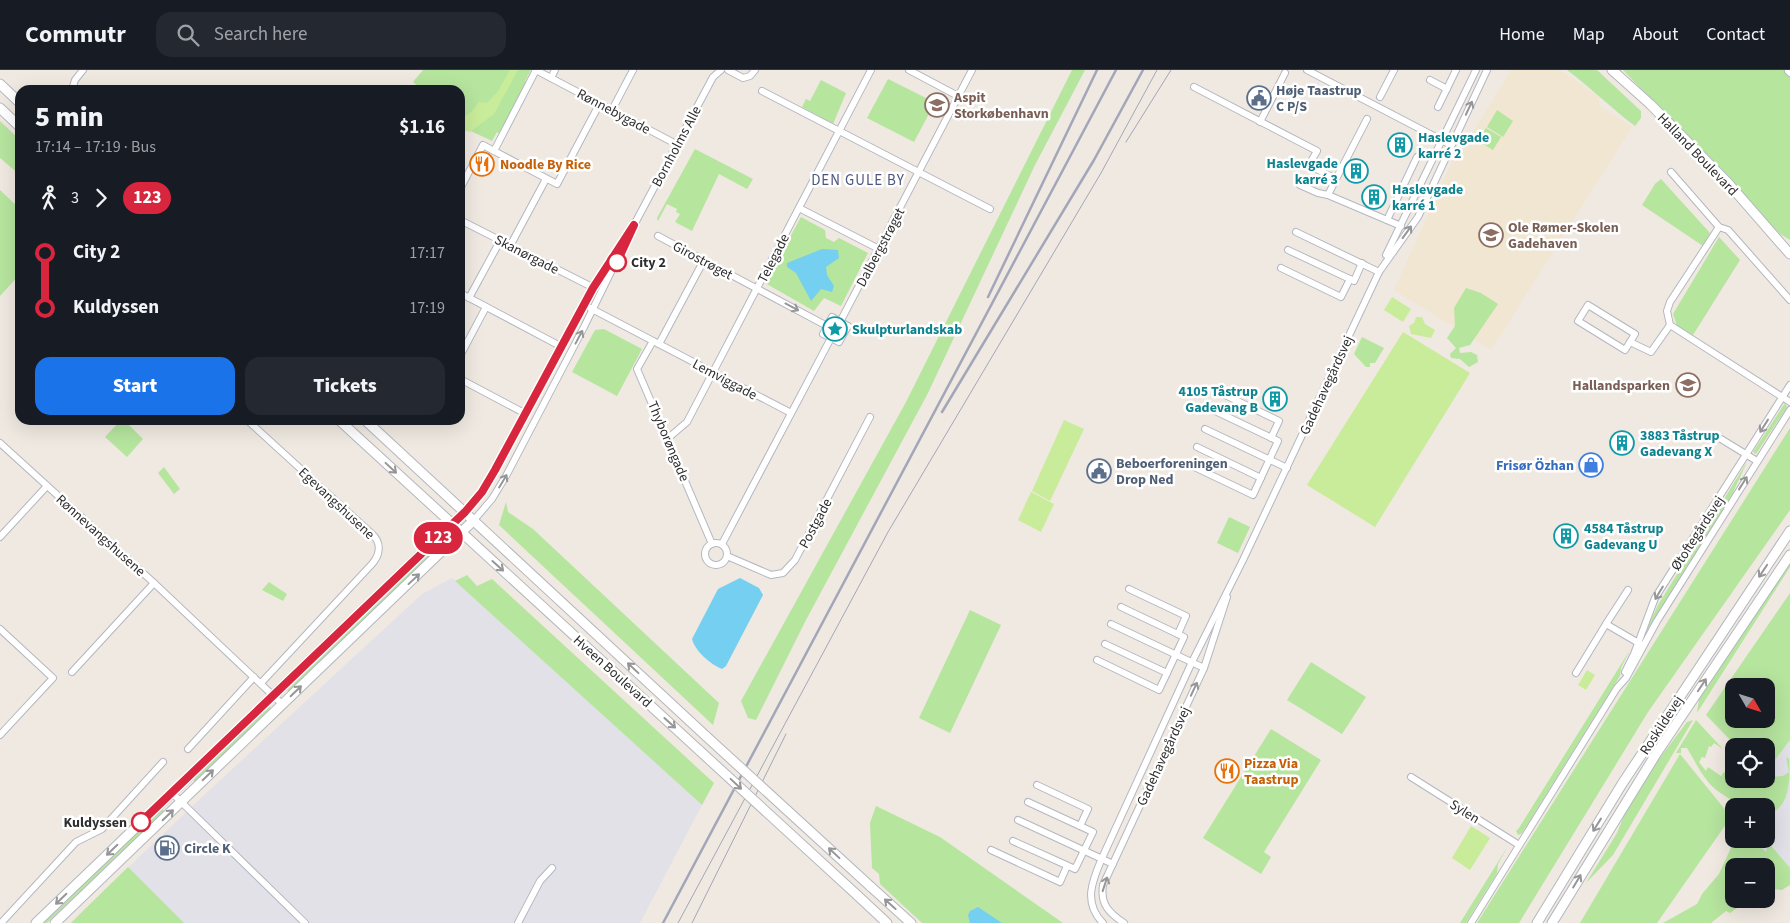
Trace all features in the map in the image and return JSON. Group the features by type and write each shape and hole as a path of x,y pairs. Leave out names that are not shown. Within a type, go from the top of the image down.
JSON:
{"street":[{"path":"74,85 83,70"},
{"path":"494,151 536,70 551,78 555,70"},
{"path":"612,110 633,70"},
{"name":"Bornholms Alle","path":"474,520 492,499 506,476 593,310 676,144 713,78 721,70"},
{"path":"728,70 744,78 750,76 755,70"},
{"name":"Telegade","path":"667,438 686,422 871,70"},
{"path":"909,70 958,96"},
{"name":"Dalbergstrøget","path":"840,322 972,70"},
{"path":"1307,70 1451,145"},
{"path":"1380,97 1394,70"},
{"path":"1438,107 1456,70"},
{"name":"Gadehavegårdsvej","path":"1103,923 1092,907 1090,895 1092,881 1102,858 1192,662 1287,468 1383,260 1476,70"},
{"name":"Gadehavegårdsvej","path":"1379,272 1418,216 1487,70"},
{"name":"Halland Boulevard","path":"1615,72 1728,183 1790,254"},
{"path":"1260,122 1285,73"},
{"name":"Rønnebygade","path":"551,78 676,144"},
{"path":"1430,80 1447,89"},
{"path":"0,84 15,98"},
{"path":"1194,88 1317,151 1309,165 1336,179"},
{"path":"762,91 990,209"},
{"path":"465,180 483,146 557,184 600,104"},
{"path":"0,108 15,122"},
{"path":"1328,195 1367,119"},
{"path":"1387,220 1417,157"},
{"path":"1670,172 1719,227 1728,230 1790,300"},
{"path":"510,246 546,178"},
{"path":"1300,184 1401,226"},
{"path":"799,208 879,249"},
{"name":"Skanørgade","path":"465,223 594,288"},
{"name":"Bornholms Alle","path":"465,512 482,492 594,288 634,225"},
{"path":"1719,227 1670,302 1667,311 1670,325 1790,402"},
{"path":"1296,232 1379,272"},
{"name":"Halland Boulevard","path":"1774,235 1790,245"},
{"name":"Girostrøget","path":"658,236 827,326"},
{"path":"469,298 500,241"},
{"path":"1288,250 1354,281 1362,263"},
{"path":"656,342 704,260"},
{"path":"1280,268 1342,297 1350,279"},
{"path":"465,296 562,347"},
{"path":"1588,305 1635,334 1630,342 1626,350 1578,321 1588,305"},
{"name":"Lemviggade","path":"584,306 791,413"},
{"path":"465,347 486,307"},
{"path":"832,317 840,322 848,326 839,342 823,334 832,317"},
{"path":"1630,342 1651,352 1670,325"},
{"path":"722,544 830,338"},
{"name":"Thyborøngade","path":"656,342 637,368 712,544"},
{"path":"465,382 526,414"},
{"name":"Øtoftegårdsvej","path":"1641,645 1655,598 1790,385"},
{"path":"1221,393 1279,420 1271,438"},
{"path":"1188,464 1253,495 1261,478 1278,441 1213,410"},
{"name":"Øtoftegårdsvej","path":"1471,923 1617,688 1641,645 1790,410"},
{"name":"Postgade","path":"727,556 772,575 784,573 795,560 870,417"},
{"name":"Egevangshusene","path":"252,425 372,534 379,546 378,554 372,564 261,683"},
{"name":"Hveen Boulevard","path":"344,425 887,923"},
{"name":"Hveen Boulevard","path":"370,425 910,923"},
{"path":"1205,429 1287,468"},
{"path":"1721,439 1757,461"},
{"name":"Rønnevangshusene","path":"0,443 154,583 282,704"},
{"path":"1197,447 1261,478"},
{"name":"Rønnevangshusene","path":"0,537 47,486"},
{"path":"36,923 465,512"},
{"path":"55,923 474,520"},
{"name":"Roskildevej","path":"1537,923 1622,784 1790,531"},
{"path":"712,544 722,544 726,549 727,556 722,564 710,563 706,552 712,544"},
{"name":"Roskildevej","path":"1552,923 1656,754 1790,555"},
{"name":"Gadehavegårdsvej","path":"1124,923 1109,912 1103,900 1103,885 1204,668 1233,580"},
{"name":"Rønnevangshusene","path":"72,672 154,583"},
{"path":"1129,589 1186,616 1178,634"},
{"path":"1576,673 1628,590"},
{"path":"1097,660 1159,690 1184,637 1121,607"},
{"path":"1111,624 1204,668"},
{"path":"1606,624 1641,645"},
{"path":"0,629 53,678 0,735"},
{"path":"1105,644 1167,673"},
{"path":"188,749 254,677"},
{"path":"2,922 76,842 102,829 163,762"},
{"name":"Sylen","path":"1411,777 1519,845"},
{"path":"1036,785 1088,809 1080,826"},
{"path":"172,793 305,923"},
{"path":"1013,841 1075,869 1093,832 1028,802"},
{"path":"1018,820 1113,864"},
{"path":"991,850 1060,882 1067,866"},
{"path":"518,923 540,881 552,868"}],"shaded area":[{"name":"Ole Rømer-Skolen Gadehaven","path":"1511,70 1560,70 1600,98 1598,105 1632,127 1491,350 1394,290 1466,131 1472,134"},
{"path":"452,578 702,805 640,923 70,923 203,796 422,594"},
{"path":"1790,740 1790,885 1775,868 1775,858 1767,858 1758,848 1775,848 1775,798 1746,798 1754,788 1775,788 1775,760"}],"green space":[{"path":"423,70 531,70 525,81 527,82 500,134 497,132 492,141 465,128 465,85 416,85 413,82"},
{"path":"510,70 518,70 494,114 470,132 465,130 465,116 479,102 487,103 498,91"},
{"path":"1072,70 1085,70 1035,165 928,393 806,620 756,720 748,718 741,701 906,402"},
{"path":"1567,70 1597,70 1641,111 1641,118 1635,126"},
{"path":"1623,70 1790,70 1790,240 1780,234"},
{"path":"888,79 930,100 932,108 914,142 867,118"},
{"path":"821,80 846,93 833,124 802,107 806,99 810,101"},
{"path":"1497,110 1513,121 1503,137 1487,127"},
{"path":"0,121 15,135 15,171 0,158"},
{"path":"1486,128 1501,137 1493,150 1478,141"},
{"path":"695,149 753,179 747,189 719,174 692,231 675,222 680,214 676,212 677,209 667,204 658,221 657,218"},
{"path":"1661,179 1710,233 1703,246 1642,205 1655,184"},
{"path":"0,190 15,204 15,280 0,296"},
{"path":"801,217 825,230 826,238 834,242 839,238 868,253 841,306 824,298 814,311 765,283"},
{"path":"1719,237 1740,260 1693,335 1677,326 1673,314"},
{"path":"1466,288 1481,293 1498,304 1470,345 1459,348 1460,353 1471,352 1477,355 1478,362 1469,367 1460,359 1451,358 1450,354 1456,348 1447,338 1455,326 1454,308"},
{"path":"1392,297 1411,309 1403,322 1384,310"},
{"path":"1416,317 1422,317 1425,324 1435,330 1431,338 1411,334 1409,326 1414,323"},
{"path":"604,329 642,349 617,396 572,372 595,330"},
{"path":"1403,332 1470,373 1375,527 1307,485"},
{"path":"1362,337 1384,348 1375,363 1370,363 1370,367 1366,367 1354,354"},
{"path":"1785,403 1787,407 1756,454 1753,452"},
{"path":"1064,420 1084,429 1050,501 1032,491"},
{"path":"116,425 129,425 143,439 127,457 105,437"},
{"path":"1790,428 1790,510 1648,712 1519,923 1477,923"},
{"path":"1747,462 1730,499 1644,635 1658,605"},
{"path":"164,467 180,489 174,494 158,473"},
{"path":"1031,492 1054,504 1041,532 1018,520"},
{"path":"506,502 508,512 533,529 719,703 713,725 499,525"},
{"path":"1229,517 1250,527 1238,553 1217,543"},
{"path":"439,543 443,546 289,692 286,689"},
{"path":"1790,562 1790,567 1697,713 1699,699"},
{"path":"467,575 477,586 492,579 714,783 702,805 455,581"},
{"path":"269,582 287,594 283,601 262,590"},
{"path":"1790,593 1790,740 1775,760 1775,738 1728,738 1706,715 1725,687 1725,728 1775,728 1775,678 1731,678"},
{"path":"970,610 1001,625 950,733 919,718"},
{"path":"1630,650 1621,668 1620,676 1522,833 1518,835 1516,831"},
{"path":"1311,662 1366,697 1342,734 1287,700"},
{"path":"1587,670 1595,675 1586,690 1578,685"},
{"path":"269,706 272,709 195,782 192,779"},
{"path":"1693,720 1613,855 1586,883 1617,833 1627,808 1659,759 1687,722"},
{"path":"1696,720 1723,749 1714,743 1711,747 1709,746 1705,758 1702,757 1699,762 1706,771 1708,767 1721,776 1725,772 1725,788 1775,788 1775,776 1783,776 1789,772 1788,789 1783,803 1775,811 1775,798 1728,798 1710,784 1687,748 1681,748 1681,753 1676,753"},
{"path":"1271,729 1321,760 1264,852 1271,857 1261,874 1203,838"},
{"path":"1680,754 1725,810 1725,826 1657,923 1580,923"},
{"path":"1786,757 1789,759 1789,772"},
{"path":"876,806 940,837 1063,923 922,923 880,884 879,874 872,868 870,823"},
{"path":"162,809 164,811 47,923 41,923"},
{"path":"1471,826 1490,838 1470,870 1452,858"},
{"path":"1508,846 1498,864 1497,873 1466,923 1460,923"},
{"path":"1731,848 1762,848 1766,852 1767,848 1773,848 1790,868 1790,885 1782,890 1775,889 1775,858 1726,858"},
{"path":"1725,861 1725,908 1737,908 1730,913 1726,911 1711,923 1663,923 1697,904 1702,894 1719,874"},
{"path":"128,867 184,923 71,923"}],"water":[{"path":"822,249 838,250 839,258 826,267 827,275 834,286 832,292 821,289 811,301 796,273 787,267 787,263"},
{"path":"740,578 759,588 763,595 726,666 722,669 704,657 696,648 692,639 718,589"},
{"path":"978,907 1002,923 970,923 968,915 970,911"}],"tram line":[{"path":"678,923 888,532 1101,173 1157,70"},
{"path":"1126,142 1171,70"},
{"path":"692,923 786,734"}],"railway":[{"path":"988,297 1097,70"},
{"path":"663,923 1116,70"},
{"path":"942,412 1094,160 1143,70"}],"bus line":[{"name":"123","path":"141,822 465,512 482,492 593,288 634,225 617,262"}],"place":[{"name":"Høje Taastrup C P/S","path":"1259,98"},
{"name":"Aspit Storkøbenhavn","path":"937,105"},
{"name":"Haslevgade karré 2","path":"1400,145"},
{"name":"Noodle By Rice","path":"482,164"},
{"name":"Haslevgade karré 3","path":"1356,171"},
{"name":"Haslevgade karré 1","path":"1374,197"},
{"name":"Ole Rømer-Skolen Gadehaven","path":"1491,235"},
{"name":"City 2","path":"617,262"},
{"name":"Skulpturlandskab","path":"835,329"},
{"name":"Hallandsparken","path":"1688,385"},
{"name":"4105 Tåstrup Gadevang B","path":"1275,399"},
{"name":"3883 Tåstrup Gadevang X","path":"1622,443"},
{"name":"Frisør Özhan","path":"1591,465"},
{"name":"Beboerforeningen Drop Ned","path":"1099,471"},
{"name":"4584 Tåstrup Gadevang U","path":"1566,536"},
{"name":"Pizza Via Taastrup","path":"1227,771"},
{"name":"Kuldyssen","path":"141,822"},
{"name":"Circle K","path":"167,848"}],"district":[{"name":"DEN GULE BY","path":"858,180"}]}
